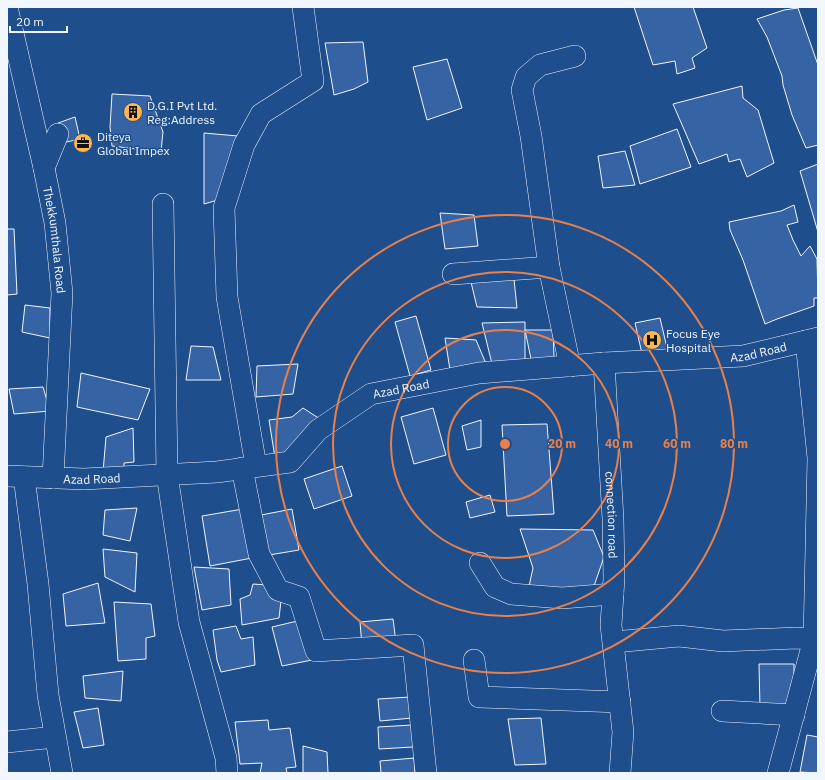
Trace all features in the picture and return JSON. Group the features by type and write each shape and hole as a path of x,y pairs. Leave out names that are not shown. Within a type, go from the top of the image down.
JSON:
{"street":[{"name":"Thekkumthala Road","path":"7,7 55,223 62,293 53,478"},
{"path":"303,7 313,81 261,114 244,145 224,208 227,297 259,554 278,590 299,597 316,651 413,645 426,773"},
{"path":"570,366 550,267 531,136 522,90 526,77 540,65 575,56"},
{"path":"44,168 58,134"},
{"path":"163,204 167,474 190,622 226,758 227,773"},
{"path":"453,274 550,267"},
{"path":"778,773 816,639 818,458 812,340"},
{"name":"Azad Road","path":"16,476 84,479 217,472 290,462 318,430 371,394 479,373 604,363 743,356 812,340"},
{"name":"connection road","path":"604,363 613,519 614,578 611,625 623,732 620,773"},
{"path":"16,476 38,584 48,695 62,773"},
{"path":"480,563 496,587 511,594 562,598 613,594"},
{"path":"614,642 679,636 723,641 796,638 816,639"},
{"path":"474,660 480,697 620,702"},
{"path":"722,711 794,715"},
{"path":"7,742 55,736"}],"building":[{"path":"634,7 693,7 707,48 692,58 695,68 677,74 675,61 653,65"},
{"path":"798,8 818,65 818,145 806,148 792,115 783,85 782,76 767,37 757,19 784,10"},
{"path":"363,42 368,82 354,89 334,95 325,43"},
{"path":"447,59 462,108 427,120 413,67"},
{"path":"742,86 743,98 758,110 774,163 747,177 740,159 729,162 727,154 699,164 673,104"},
{"name":"D.G.I Pvt Ltd. Reg:Address","path":"112,94 150,96 163,132 161,151 112,146 110,127"},
{"path":"75,117 80,139 62,143 58,123"},
{"path":"677,129 691,167 640,184 630,146"},
{"path":"204,133 238,136 228,197 204,204"},
{"path":"625,151 635,185 603,188 598,156"},
{"path":"818,164 818,232 800,171"},
{"path":"794,205 798,222 787,225 801,256 810,246 817,259 818,298 814,298 814,306 765,324 743,260 730,230 729,222 781,211"},
{"path":"440,213 474,215 478,246 445,249"},
{"path":"7,229 14,229 17,294 7,295"},
{"path":"513,270 517,308 477,307 470,278"},
{"path":"25,305 50,308 50,338 22,332"},
{"path":"416,316 431,370 410,376 395,322"},
{"path":"660,318 668,352 643,358 635,323"},
{"path":"525,322 525,363 494,372 482,323"},
{"path":"525,330 553,330 554,358 531,359"},
{"path":"445,338 476,340 487,366 450,370"},
{"path":"191,346 213,347 221,380 186,380"},
{"path":"298,364 293,394 256,397 257,366"},
{"path":"81,373 150,389 138,420 77,407"},
{"path":"43,387 50,411 14,414 9,389"},
{"path":"303,408 320,419 276,464 269,420 292,417"},
{"path":"433,408 446,455 414,464 401,417"},
{"path":"481,420 481,447 467,450 462,426"},
{"path":"547,424 554,514 507,516 502,425"},
{"path":"133,428 134,462 124,463 124,471 103,472 106,437"},
{"path":"342,466 352,496 314,509 304,479"},
{"path":"490,495 495,512 470,518 466,502"},
{"path":"137,508 130,541 103,535 105,510"},
{"path":"243,509 252,558 210,566 202,516"},
{"path":"292,509 299,550 263,556 256,516"},
{"path":"520,529 593,530 604,557 594,586 528,591 533,568"},
{"path":"103,549 137,553 135,592 105,577"},
{"path":"194,567 229,569 231,605 202,610"},
{"path":"98,583 105,623 66,626 63,594"},
{"path":"253,584 267,585 281,601 279,618 242,625 240,599 250,595"},
{"path":"114,602 151,604 155,636 146,638 146,659 118,661"},
{"path":"306,619 312,660 282,666 272,627"},
{"path":"393,619 396,642 362,646 360,622"},
{"path":"236,626 241,639 253,637 255,665 221,672 217,660 213,630"},
{"path":"759,664 794,664 794,707 760,708"},
{"path":"123,671 121,701 85,698 83,676"},
{"path":"410,697 412,718 380,721 378,699"},
{"path":"98,708 104,745 83,748 74,712"},
{"path":"541,718 546,764 515,765 508,719"},
{"path":"268,720 269,730 290,728 296,767 286,768 287,773 260,773 262,763 240,764 235,722"},
{"path":"412,725 413,747 379,749 378,727"},
{"path":"807,735 818,737 818,773 800,772"},
{"path":"303,746 327,752 328,773 303,773"},
{"path":"414,758 415,773 381,773 380,761"}],"place":[{"name":"D.G.I Pvt Ltd. Reg:Address","path":"133,112"},
{"name":"Diteya Global Impex","path":"83,143"},
{"name":"Focus Eye Hospital","path":"652,340"}]}
